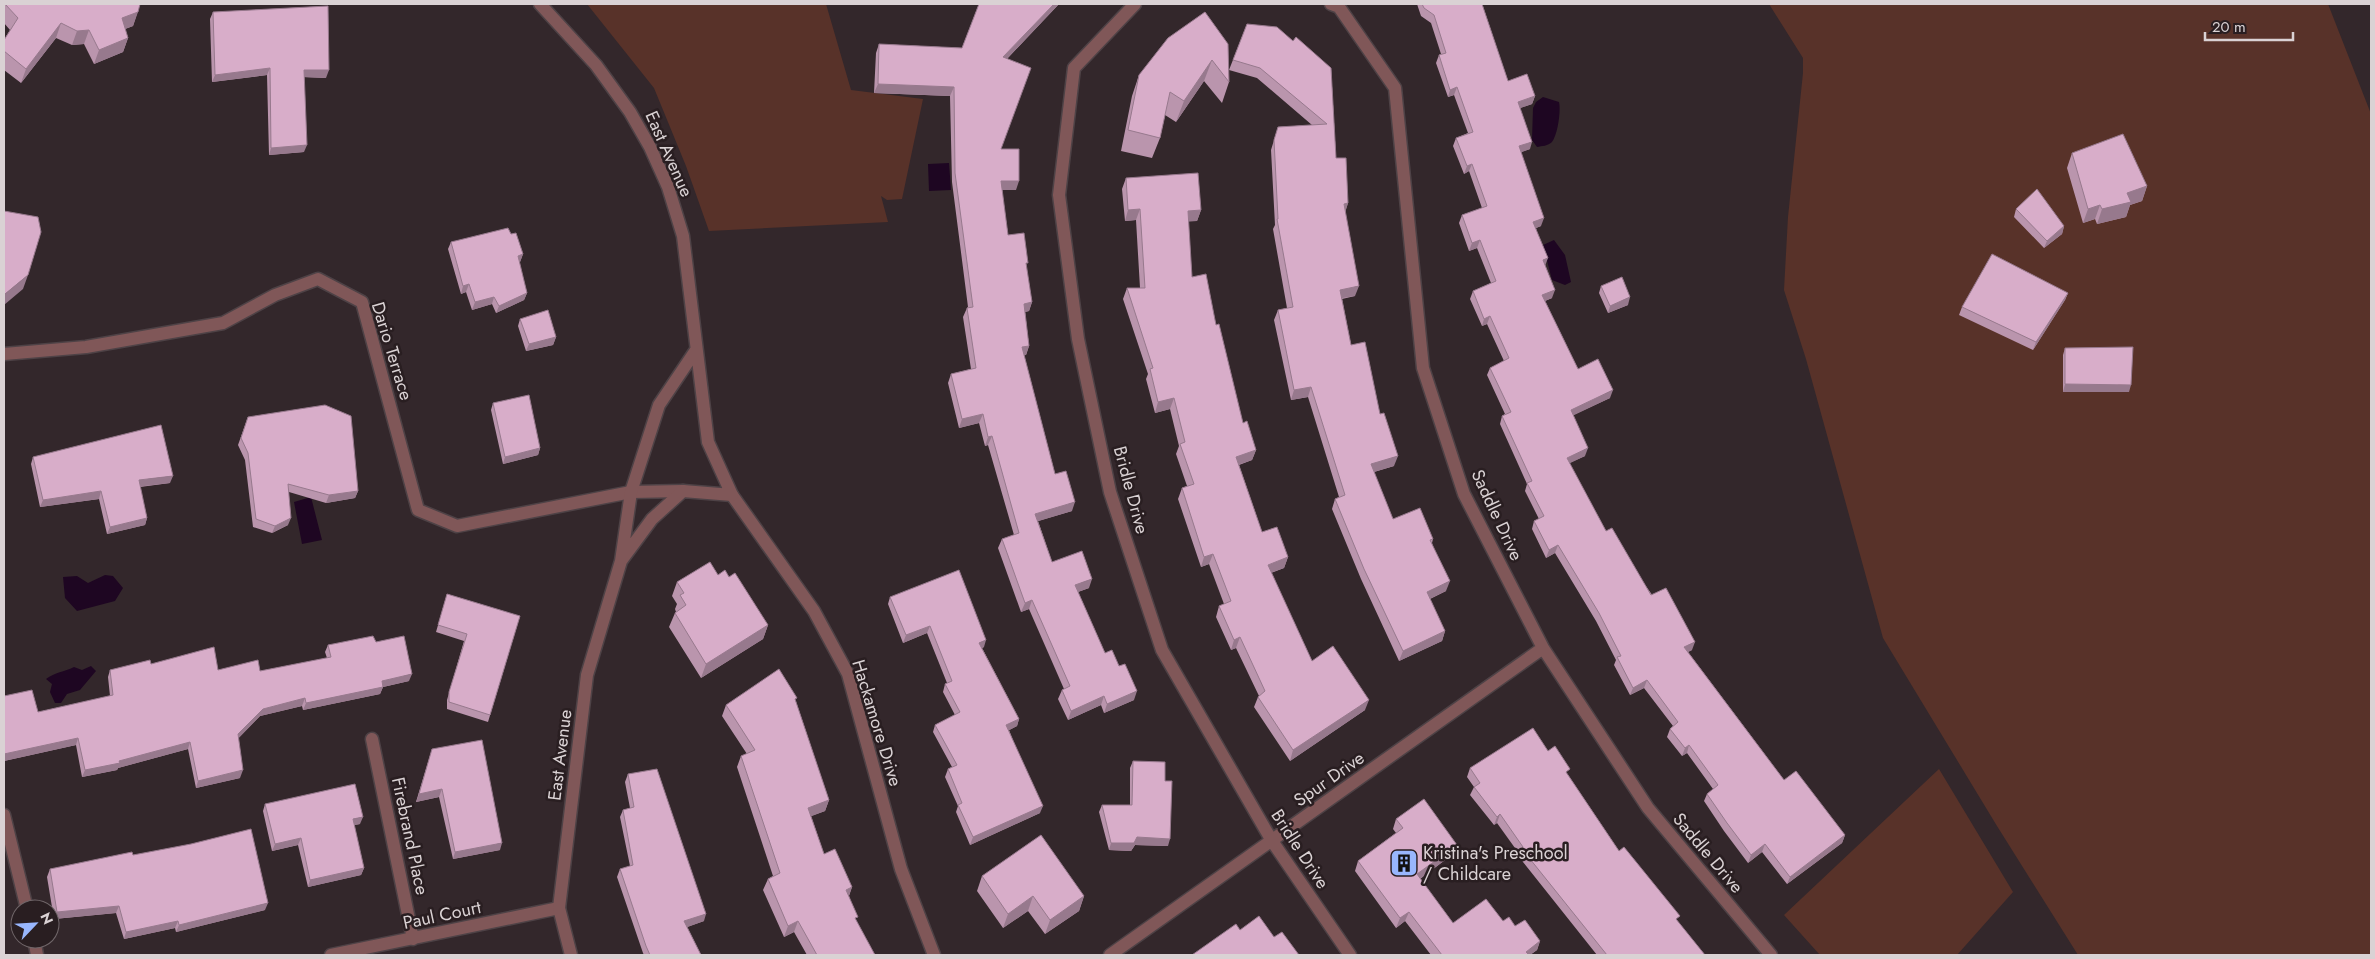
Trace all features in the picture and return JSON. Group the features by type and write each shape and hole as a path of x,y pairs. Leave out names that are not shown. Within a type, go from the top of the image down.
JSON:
{"street":[{"name":"East Avenue","path":"540,4 596,65 630,112 650,147 668,187 683,236 708,442 732,495"},
{"name":"Bridle Drive","path":"1135,4 1074,68 1059,195 1078,339 1110,492 1162,650 1272,841 1350,955"},
{"name":"Saddle Drive","path":"1331,4 1339,8 1395,88 1423,368 1464,494 1543,648 1648,808 1771,955"},
{"name":"Dario Terrace","path":"4,354 86,347 223,323 275,295 318,279 362,302 418,510 457,526 631,492 683,491"},
{"name":"East Avenue","path":"571,955 559,908 587,675 621,561 631,492 659,405 696,350"},
{"name":"East Avenue","path":"621,561 652,519 683,491"},
{"path":"683,491 732,495"},
{"name":"Hackamore Drive","path":"732,495 814,611 848,674 901,870 934,955"},
{"name":"Spur Drive","path":"1110,955 1543,648"},
{"name":"Firebrand Place","path":"372,739 413,939"},
{"path":"4,815 24,899"},
{"name":"Paul Court","path":"331,955 559,908"}],"shaded area":[{"path":"587,4 826,4 851,90 923,99 902,199 887,200 881,196 888,222 709,231 686,166 654,88"},
{"path":"1769,4 2328,4 2371,114 2371,955 2078,955 1883,638 1806,359 1784,290 1788,217 1803,58"},
{"path":"1543,97 1559,102 1559,116 1556,134 1552,142 1537,147 1532,140 1533,108 1536,102"},
{"path":"949,163 951,190 929,191 928,164"},
{"path":"1554,240 1565,255 1571,282 1565,285 1552,280 1543,245"},
{"path":"311,497 322,540 302,544 294,502"},
{"path":"105,575 113,576 123,588 115,601 77,611 65,598 63,577 77,576 88,583"},
{"path":"91,666 96,671 80,690 67,694 61,703 55,703 50,692 52,684 46,679 74,667 82,670"},
{"path":"1939,769 2013,892 1957,955 1820,955 1784,915"}],"building":[{"path":"5,4 140,4 138,12 122,18 128,38 99,50 89,30 77,31 61,23 26,69 4,51 4,40 18,18"},
{"path":"979,4 1054,4 1003,57 1031,68 1001,149 1019,149 1019,181 1001,181 1008,235 1024,233 1028,263 1026,263 1032,302 1024,304 1029,346 1022,347 1055,474 1066,471 1075,502 1035,514 1052,562 1082,551 1092,579 1075,585 1105,653 1112,650 1119,666 1125,664 1137,691 1107,704 1104,696 1071,711 1062,690 1070,686 1032,600 1025,603 1002,539 1019,533 992,436 988,437 983,414 962,419 951,374 976,368 967,308 973,307 955,173 954,87 878,84 879,44 962,48"},
{"path":"1422,4 1482,4 1508,81 1527,74 1535,96 1518,102 1532,142 1519,146 1544,218 1533,222 1548,258 1543,260 1555,290 1542,295 1578,369 1598,359 1613,390 1571,410 1588,448 1567,458 1606,531 1612,528 1651,595 1666,588 1695,642 1684,647 1784,780 1796,771 1845,835 1790,877 1765,844 1751,855 1727,823 1707,794 1718,785 1689,745 1685,748 1670,729 1678,722 1647,680 1633,688 1617,657 1621,656 1599,613 1558,545 1549,550 1534,521 1544,516 1527,483 1532,481 1502,416 1511,412 1490,368 1509,358 1490,316 1484,319 1473,291 1496,281 1480,240 1472,243 1462,215 1487,206 1472,164 1467,166 1456,138 1473,132 1457,87 1450,90 1439,55 1446,53 1434,15 1424,8"},
{"path":"328,6 329,70 304,70 307,145 271,148 270,68 215,75 213,12"},
{"path":"1205,12 1228,44 1229,82 1212,60 1184,101 1170,92 1160,138 1128,130 1139,75 1168,38"},
{"path":"1247,24 1277,27 1293,41 1296,37 1331,68 1336,158 1346,158 1348,203 1344,204 1359,286 1340,290 1351,345 1365,342 1380,414 1384,413 1398,456 1371,464 1393,519 1420,508 1433,539 1430,540 1450,581 1427,592 1445,631 1403,651 1364,569 1335,499 1345,495 1311,387 1294,390 1278,310 1293,307 1277,219 1274,140 1278,127 1327,124 1260,68 1233,60"},
{"path":"2123,134 2147,186 2127,193 2131,202 2102,209 2100,205 2088,209 2072,153"},
{"path":"1198,173 1201,210 1188,211 1192,277 1206,274 1216,325 1219,324 1243,423 1247,421 1256,450 1236,457 1262,532 1277,527 1288,557 1268,565 1312,661 1333,646 1369,700 1293,750 1258,697 1265,691 1240,637 1234,640 1219,606 1231,601 1213,554 1204,557 1182,488 1194,484 1180,444 1185,442 1174,398 1158,402 1150,369 1153,368 1127,288 1145,288 1140,209 1128,210 1126,178"},
{"path":"2037,189 2064,226 2047,241 2016,209"},
{"path":"4,211 38,217 41,232 28,275 5,294 4,293"},
{"path":"508,228 511,234 516,233 523,254 518,256 527,293 499,306 494,297 475,302 469,284 463,286 451,242"},
{"path":"1992,254 2068,293 2036,342 1962,307"},
{"path":"1622,277 1630,297 1610,306 1601,286"},
{"path":"548,310 556,337 529,344 520,319"},
{"path":"2133,347 2131,385 2065,384 2065,348"},
{"path":"529,395 540,448 505,457 493,403"},
{"path":"325,405 351,416 358,491 329,495 288,484 291,518 275,526 256,519 248,453 241,438 248,417"},
{"path":"161,425 173,476 139,480 147,518 110,527 101,491 43,500 33,457"},
{"path":"710,562 718,575 725,570 729,577 735,573 768,625 706,664 675,613 686,605 680,595 684,593 677,582"},
{"path":"959,570 986,640 979,643 1019,719 1006,725 1043,806 973,837 958,805 962,803 948,769 957,765 935,725 960,712 945,684 952,681 930,626 906,635 890,597"},
{"path":"447,594 520,616 490,715 449,702 449,692 467,634 438,625"},
{"path":"373,636 376,642 404,636 412,674 382,681 383,687 306,703 305,698 263,709 238,734 243,770 198,781 190,742 119,761 120,763 85,770 78,738 4,754 4,696 32,690 38,712 113,695 110,670 150,660 151,664 214,647 218,670 258,660 260,671 331,657 328,645"},
{"path":"779,669 797,698 795,699 829,800 808,808 824,854 835,849 852,887 846,890 858,917 855,918 875,955 817,955 798,921 788,926 768,879 780,873 741,756 755,750 726,705"},
{"path":"1533,728 1548,751 1555,746 1570,769 1566,772 1619,851 1624,847 1680,916 1676,919 1705,955 1607,955 1522,849 1523,847 1500,814 1497,817 1474,787 1480,783 1470,768"},
{"path":"482,740 502,843 455,852 442,789 419,794 432,749"},
{"path":"1133,761 1165,762 1165,781 1172,781 1170,839 1137,837 1134,843 1111,843 1102,805 1132,805"},
{"path":"657,769 706,914 684,921 701,955 650,955 620,869 633,865 623,810 634,807 628,774"},
{"path":"355,784 363,817 353,819 364,868 310,880 301,838 275,844 265,804"},
{"path":"1424,799 1457,845 1417,874 1453,923 1486,899 1503,921 1509,917 1515,926 1525,920 1540,941 1526,952 1529,955 1442,955 1409,912 1400,918 1358,861 1403,828 1396,819"},
{"path":"251,829 268,903 179,925 178,921 126,932 119,906 60,912 60,899 55,899 50,869 132,852 133,855 191,844"},
{"path":"1041,835 1084,896 1050,920 1033,896 1008,914 982,876"},
{"path":"1259,916 1274,937 1282,932 1299,955 1192,955 1236,924 1240,930"}],"place":[{"name":"Kristina's Preschool / Childcare","path":"1404,863"}]}
